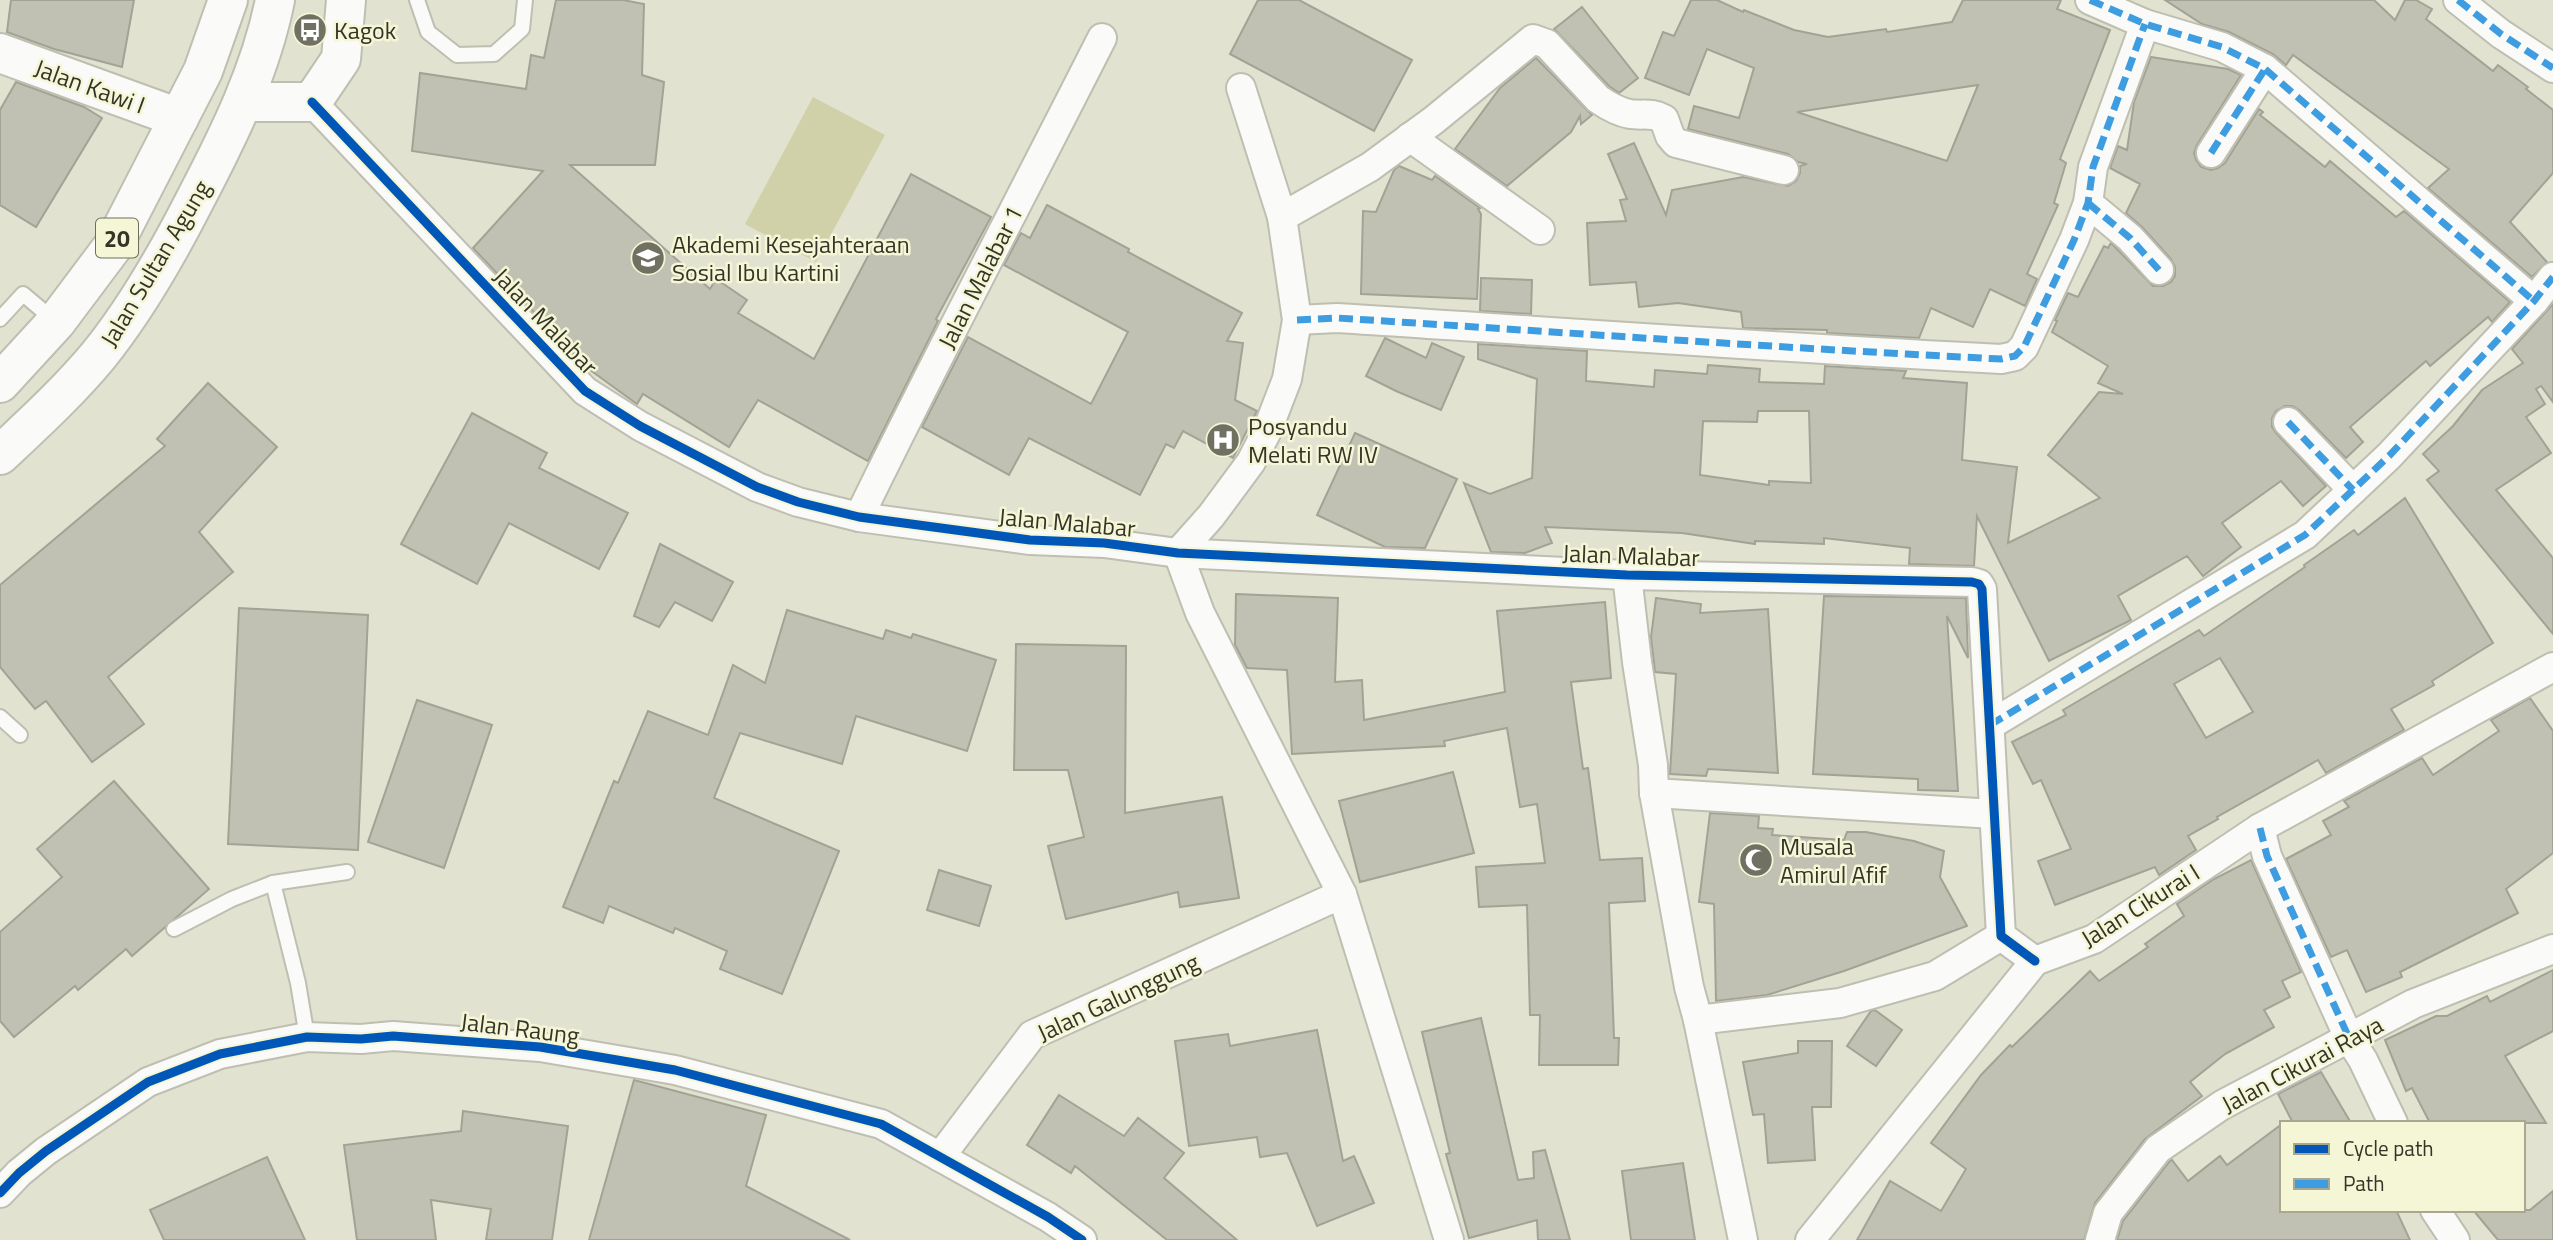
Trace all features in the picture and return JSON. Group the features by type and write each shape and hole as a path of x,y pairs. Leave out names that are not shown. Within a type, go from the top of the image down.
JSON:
{"main road":[{"name":"Jalan Sultan Agung","path":"0,383 56,321 113,246 203,71 228,0"},
{"name":"Jalan Sultan Agung","path":"0,454 62,397 99,355 136,304 175,240 243,102 275,0"},
{"path":"243,102 312,102 341,59 346,0"},
{"name":"Jalan Kawi I","path":"0,54 179,118"}],"street":[{"path":"2090,0 2145,24 2222,47 2265,69 2534,302"},
{"path":"2458,0 2501,34 2553,68"},
{"path":"1297,320 1337,318 1632,336 1722,345 2001,359 2015,356 2024,347 2074,240 2088,203 2093,167 2145,24"},
{"name":"Jalan Malabar 1","path":"859,517 924,383 960,319 1102,38"},
{"path":"1282,217 1370,167 1533,39 1547,44 1598,99 1606,104 1629,114 1653,114 1664,119 1670,136 1676,143 1784,170"},
{"path":"2211,153 2265,69"},
{"path":"1241,88 1282,217 1297,320 1287,379 1267,431 1251,462 1211,516 1178,553 1200,613 1342,894 1449,1240"},
{"name":"Jalan Malabar","path":"312,102 585,391 640,426 757,487 798,502 859,517 1030,540 1104,543 1178,553 1627,575 1972,582 1979,584 1982,589 1990,725"},
{"path":"1410,137 1540,230"},
{"path":"2088,203 2130,238 2159,270"},
{"path":"2001,936 1990,725 2305,535 2389,456 2534,302 2553,277"},
{"path":"2288,422 2353,490"},
{"path":"1627,575 1653,765 1654,793 1689,987 1743,1240"},
{"name":"Jalan Cikurai I","path":"2035,961 2094,939 2260,828 2553,667"},
{"path":"1654,793 1994,814"},
{"path":"2260,828 2267,856 2349,1038 2363,1060 2392,1121"},
{"name":"Jalan Galunggung","path":"940,1157 1032,1035 1342,894"},
{"path":"1698,1020 1840,1003 1935,976 2001,936"},
{"path":"1810,1240 2035,961 2001,936"},
{"name":"Jalan Cikurai Raya","path":"2100,1240 2108,1213 2158,1149 2222,1105 2413,1004 2553,949"},
{"name":"Jalan Raung","path":"0,1193 19,1173 46,1152 148,1082 220,1054 307,1037 360,1039 393,1036 540,1047 675,1070 881,1124 1048,1217 1082,1240"},
{"path":"2436,1212 2455,1240"}],"lane":[{"path":"417,0 428,32 457,55 494,54 522,29 525,0"},
{"path":"0,319 23,294 56,321"},
{"path":"0,717 20,735"},
{"path":"174,929 232,899 273,883 347,872"},
{"path":"273,883 299,983 307,1037"}],"green space":[{"path":"813,97 885,135 816,262 745,224"}],"building":[{"path":"11,0 134,0 122,67 54,49 7,32"},
{"path":"556,0 623,0 644,4 642,75 664,82 655,165 570,165 710,289 716,279 747,300 738,313 814,359 911,174 991,217 936,319 938,321 868,461 758,400 729,447 643,394 637,404 586,367 473,248 543,171 412,151 420,73 526,89 531,55 544,58"},
{"path":"1258,0 1299,0 1412,60 1374,131 1230,54"},
{"path":"1691,0 1717,0 1794,30 1828,37 1886,29 1887,32 1952,22 1963,0 2061,0 2057,9 2110,30 2060,159 2066,163 2054,203 2058,205 2027,274 2037,279 2025,306 1990,289 1973,327 1931,308 1919,338 1827,333 1827,330 1743,328 1741,312 1678,303 1639,307 1636,282 1590,285 1587,223 1626,221 1620,200 1627,199 1608,154 1634,143 1666,215 1672,190 1743,177 1788,186 1796,181 1800,166 1807,164 1798,162 1788,154 1688,129 1694,106 1739,118 1754,68 1707,49 1689,95 1645,78 1663,32 1674,36","holes":["1978,85 1947,161 1797,112"]},
{"path":"2165,0 2374,0 2395,20 2405,0 2416,0 2432,9 2426,19 2493,71 2498,65 2553,110 2553,173 2510,222 2547,262 2532,277 2428,188 2449,169 2293,55 2286,65 2273,54 2229,32 2202,24"},
{"path":"1582,7 1638,78 1619,93 1554,29"},
{"path":"2151,57 2228,69 2241,75 2197,145 2194,153 2201,167 2211,170 2225,163 2259,109 2263,112 2260,115 2325,167 2330,161 2396,217 2404,211 2510,302 2492,322 2488,317 2430,366 2426,361 2350,427 2363,442 2346,458 2299,410 2285,406 2276,411 2272,418 2272,427 2276,433 2326,486 2303,506 2281,481 2222,523 2241,547 2203,576 2187,556 2118,596 2131,620 2049,661 1977,516 1974,566 1909,564 1910,548 1824,538 1824,544 1755,541 1755,544 1682,533 1545,527 1552,543 1525,553 1491,552 1464,483 1490,494 1532,478 1537,379 1478,359 1478,344 1587,351 1586,381 1654,387 1655,370 1707,374 1708,365 1760,369 1759,382 1824,384 1825,366 1906,371 1903,378 1967,383 1962,460 2017,467 2008,543 2100,498 2048,455 2099,392 2123,394 2098,383 2108,366 2052,332 2068,293 2078,297 2104,246 2108,248 2111,243 2153,286 2163,286 2175,276 2171,259 2126,213 2140,184 2110,168 2118,146 2127,150 2134,102","holes":["1758,411 1809,411 1811,483 1769,481 1769,485 1700,475 1703,421 1757,422"]},
{"path":"1536,58 1592,115 1581,124 1580,116 1571,132 1507,186 1455,149 1500,88"},
{"path":"16,82 84,107 102,118 36,227 0,205 0,110"},
{"path":"1399,166 1432,180 1435,176 1480,208 1477,299 1361,294 1363,211 1376,212 1394,170"},
{"path":"1047,205 1242,313 1227,341 1243,343 1235,400 1257,411 1233,458 1183,431 1174,448 1166,444 1140,495 1029,438 1009,475 922,427 968,337 1091,404 1128,332 1004,265 1021,233 1030,238"},
{"path":"1481,278 1532,280 1531,314 1480,311"},
{"path":"2553,304 2553,402 2541,386 2536,389 2545,404 2526,417 2551,453 2496,490 2553,558 2553,634 2427,480 2439,471 2423,454 2453,426 2482,390 2523,363 2512,349"},
{"path":"1385,338 1426,358 1432,343 1464,357 1441,410 1366,376"},
{"path":"208,383 277,447 199,532 233,572 108,677 144,724 92,762 46,701 35,709 0,667 0,585 165,446 157,439"},
{"path":"472,413 547,453 539,468 628,513 599,569 509,523 477,584 401,544"},
{"path":"1355,433 1457,479 1425,548 1385,547 1317,515"},
{"path":"2405,498 2493,643 2432,681 2434,685 2391,709 2404,730 2326,773 2318,760 2217,817 2218,819 2188,836 2196,850 2159,875 2155,867 2055,905 2038,861 2071,849 2041,780 2033,784 2012,742 2066,715 2063,710 2199,630 2204,636 2354,530 2358,535","holes":["2220,658 2253,712 2206,738 2174,684"]},
{"path":"660,544 733,582 712,621 675,602 659,627 634,616"},
{"path":"1236,594 1338,598 1335,682 1362,680 1364,720 1505,692 1497,611 1605,602 1611,678 1571,682 1583,769 1588,768 1600,860 1642,858 1645,901 1609,903 1614,1038 1619,1038 1618,1065 1539,1065 1540,1015 1530,1015 1527,905 1479,907 1476,867 1545,863 1537,804 1520,807 1507,728 1444,741 1445,746 1292,754 1287,670 1247,668 1235,645"},
{"path":"1824,596 1966,598 1968,658 1947,616 1958,791 1918,790 1918,779 1813,774"},
{"path":"1656,598 1701,604 1700,613 1768,609 1778,773 1708,769 1706,776 1670,774 1676,674 1655,672 1651,637"},
{"path":"239,608 368,615 358,850 228,844"},
{"path":"787,610 883,639 886,630 911,638 913,634 996,660 967,751 856,716 842,764 740,733 714,798 839,851 782,994 720,969 727,951 675,928 673,933 609,906 603,923 563,907 614,781 618,783 648,711 708,735 733,665 765,683"},
{"path":"1016,644 1126,646 1125,813 1222,797 1239,898 1180,907 1178,892 1066,919 1048,846 1084,837 1068,770 1014,770"},
{"path":"2530,698 2553,731 2553,853 2506,889 2518,913 2400,972 2402,977 2366,992 2347,950 2331,957 2286,859 2331,835 2323,821 2349,807 2344,801 2422,758 2433,775 2499,731 2491,720"},
{"path":"417,700 492,725 444,868 368,842"},
{"path":"1453,772 1474,853 1360,882 1339,801"},
{"path":"114,781 209,889 132,956 126,949 78,990 75,986 14,1037 0,1021 0,932 62,877 37,849"},
{"path":"1710,813 1759,816 1758,828 1773,829 1772,835 1844,840 1847,832 1866,832 1914,841 1944,851 1940,877 1967,926 1844,971 1767,995 1716,1001 1714,904 1699,902"},
{"path":"2251,860 2301,972 2282,981 2290,997 2264,1010 2274,1027 2225,1054 2190,1082 2202,1096 2145,1139 2095,1203 2084,1240 1857,1240 1890,1181 1941,1211 1966,1169 1931,1143 1981,1075 2090,971 2099,981 2148,947 2145,944 2184,916 2177,904 2214,879"},
{"path":"939,870 991,886 979,926 927,910"},
{"path":"2553,970 2553,1031 2505,1056 2546,1123 2429,1121 2412,1088 2406,1091 2385,1040 2436,1016 2447,1016 2487,996 2490,1002"},
{"path":"1875,1010 1902,1030 1876,1066 1847,1046 1871,1011"},
{"path":"1481,1018 1518,1180 1534,1178 1533,1152 1545,1150 1570,1240 1538,1240 1537,1220 1469,1238 1446,1154 1450,1153 1422,1032"},
{"path":"1317,1030 1343,1161 1354,1156 1374,1203 1317,1226 1287,1153 1260,1157 1257,1137 1189,1146 1175,1041 1228,1034 1230,1046"},
{"path":"1798,1041 1832,1041 1831,1107 1812,1107 1815,1160 1768,1163 1764,1114 1753,1115 1743,1062 1798,1053"},
{"path":"2321,1072 2350,1121 2292,1121 2278,1094"},
{"path":"634,1080 766,1115 746,1186 850,1240 589,1240"},
{"path":"1059,1095 1124,1136 1138,1118 1184,1153 1164,1178 1237,1240 1167,1240 1075,1166 1071,1173 1027,1145"},
{"path":"463,1111 568,1126 552,1240 486,1240 491,1209 431,1200 436,1240 357,1240 344,1145 461,1131"},
{"path":"2280,1125 2280,1212 2397,1212 2410,1240 2117,1240 2123,1221 2170,1161 2172,1160 2188,1181 2220,1156 2227,1165"},
{"path":"267,1157 305,1240 164,1240 150,1210"},
{"path":"1683,1163 1695,1240 1631,1240 1622,1171"},
{"path":"2553,1191 2553,1240 2498,1240 2475,1212 2525,1212"}],"marked path":[{"path":"2090,0 2145,24 2222,47 2265,69 2534,301"},
{"path":"2458,0 2501,34 2553,68"},
{"path":"1297,320 1337,318 1918,355 2001,359 2015,356 2024,347 2074,240 2088,203 2093,167 2145,24"},
{"path":"2211,153 2265,69"},
{"path":"2088,203 2130,238 2159,270"},
{"path":"1990,725 2305,535 2389,456 2534,301 2553,277"},
{"path":"2288,422 2353,490"},
{"path":"2260,828 2267,856 2349,1038"}],"cycle path":[{"path":"312,102 585,391 640,426 757,487 798,502 859,517 1030,540 1104,543 1178,553 1627,575 1979,584 1982,589 2001,936 2035,961"},
{"path":"0,1193 46,1151 148,1082 220,1054 307,1037 361,1039 393,1036 540,1047 675,1070 881,1124 1048,1217 1082,1240"}],"place":[{"name":"Kagok","path":"310,30"},
{"name":"Akademi Kesejahteraan Sosial Ibu Kartini","path":"648,258"},
{"name":"Posyandu Melati RW IV","path":"1223,440"},
{"name":"Musala Amirul Afif","path":"1756,860"}]}
